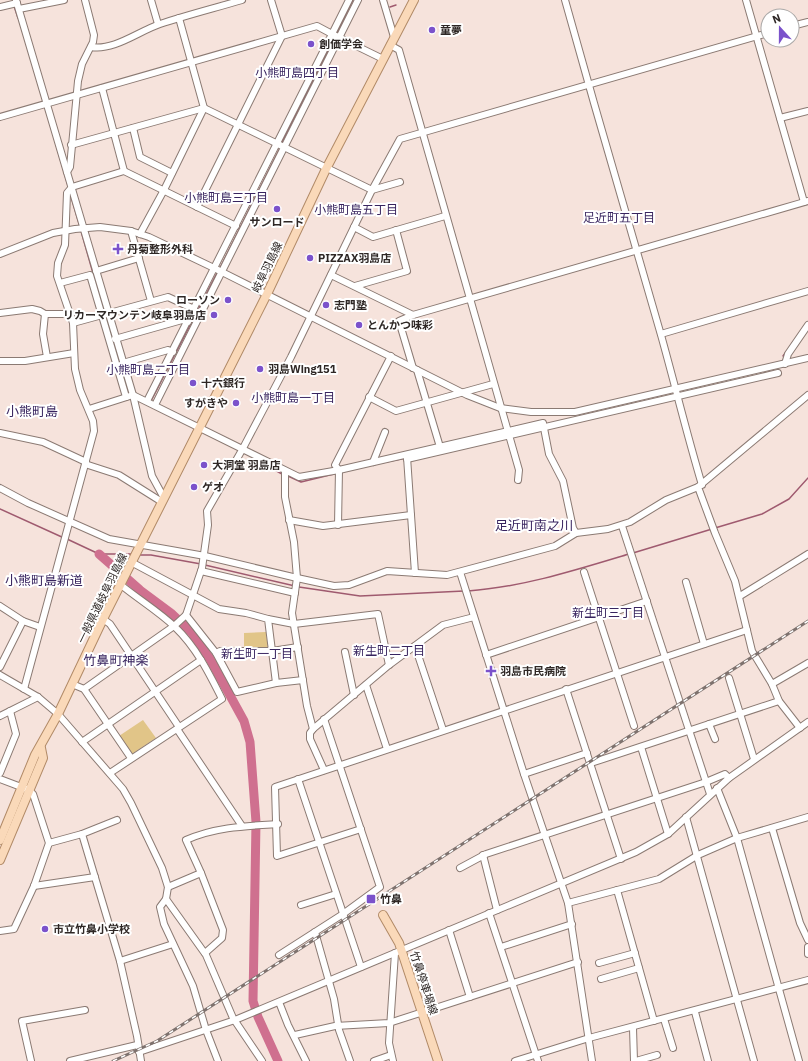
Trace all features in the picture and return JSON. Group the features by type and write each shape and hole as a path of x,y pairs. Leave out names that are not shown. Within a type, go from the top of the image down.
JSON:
{"main road":[{"name":"岐阜羽島線","path":"140,546 266,294 326,169 414,0"},
{"name":"一般県道岐阜羽島線","path":"0,840 25,789 43,758 41,748 140,546"},
{"name":"一般県道岐阜羽島線","path":"0,860 25,789"},
{"name":"竹鼻停車場線","path":"382,915 399,952 422,1012 438,1061"}],"street":[{"path":"0,7 64,0"},
{"path":"67,172 70,166 78,81 82,64 91,47 94,35 84,0"},
{"path":"151,0 158,24"},
{"path":"91,47 97,48 115,43 158,24 242,0"},
{"path":"197,207 282,36 271,0"},
{"path":"147,402 349,0"},
{"path":"155,405 358,0"},
{"path":"384,0 394,37"},
{"path":"565,0 661,334 700,486 711,523 740,596 752,651 772,684 779,701 800,728"},
{"path":"440,447 427,402 399,321 413,315 806,202 746,0"},
{"path":"17,4 84,228 94,273 116,354 152,476 163,500"},
{"path":"140,234 164,190 204,108 180,18"},
{"path":"0,117 317,26 383,59"},
{"path":"84,688 176,625 185,616 194,594 205,558 208,525 207,511 242,450 331,275 372,190 400,139 422,134 760,36"},
{"path":"390,45 399,50 445,216 519,470 518,480"},
{"path":"102,88 124,170"},
{"path":"72,145 204,108 278,143 326,169 372,190 400,182"},
{"path":"780,118 808,111"},
{"path":"133,128 140,157 172,173"},
{"path":"24,689 68,522 94,431 93,420 77,379 71,314 57,276 58,263 65,245 67,230 67,193 72,188 124,170 236,226"},
{"path":"354,227 373,237 445,216"},
{"path":"0,254 35,240 67,230 84,228 116,228 131,231 214,268 462,392 500,408 530,412 575,412 676,390 808,358"},
{"path":"355,286 407,271 396,230"},
{"path":"131,231 151,301"},
{"path":"60,283 139,258"},
{"path":"331,275 413,315"},
{"path":"661,334 808,291"},
{"path":"73,323 168,296 194,309"},
{"path":"0,313 32,309 45,314 71,314"},
{"path":"45,314 43,334 47,357"},
{"path":"105,315 115,339 116,354 122,363 129,396"},
{"path":"115,339 182,320 188,322"},
{"path":"785,364 788,354 808,325"},
{"path":"122,363 168,350 173,352"},
{"path":"0,361 25,362 74,352"},
{"path":"338,525 339,470 335,465 391,356"},
{"path":"407,457 440,447 544,427 778,373"},
{"path":"369,397 396,411 493,384"},
{"path":"0,488 68,522 109,539 205,558 296,580 334,586 349,585 387,571 447,575 555,546 576,533 622,526 666,500 700,486 808,395"},
{"path":"89,409 129,396 155,405 285,472 303,477 373,462 407,457 508,433"},
{"path":"544,427 549,454 563,481 573,528 576,533"},
{"path":"0,432 42,442 86,463 119,476 163,500"},
{"path":"373,462 385,432"},
{"path":"407,457 415,573"},
{"path":"285,472 285,498 294,542 296,580 292,613 313,729"},
{"path":"289,520 323,526 411,515"},
{"path":"622,526 710,794"},
{"path":"740,596 808,554"},
{"path":"132,561 219,609 246,613 294,624 378,614 389,665"},
{"path":"202,570 295,592"},
{"path":"460,572 524,774 568,903 592,1061"},
{"path":"584,572 634,726"},
{"path":"686,582 704,644"},
{"path":"110,773 222,699 201,660 176,625 122,584"},
{"path":"486,655 647,601"},
{"path":"0,606 23,621 40,627"},
{"path":"185,616 216,653 237,692 276,683 303,680"},
{"path":"324,770 310,739 310,733 313,729 389,665 443,625 474,617"},
{"path":"103,619 110,624 242,826"},
{"path":"268,619 276,683"},
{"path":"0,667 23,621"},
{"path":"361,829 278,856 278,824 275,787 747,630"},
{"path":"415,646 443,730"},
{"path":"216,653 220,651 272,651 298,647"},
{"path":"345,652 354,695"},
{"path":"82,742 201,660"},
{"path":"772,684 808,663"},
{"path":"0,675 38,697 58,714 110,773 131,803 162,868 168,887 166,899 160,907 164,924 191,980 206,1030 218,1061"},
{"path":"729,678 754,759"},
{"path":"72,684 84,688 131,758"},
{"path":"366,685 387,749"},
{"path":"566,689 621,859"},
{"path":"0,716 38,697"},
{"path":"591,764 779,701"},
{"path":"0,773 16,734 10,711"},
{"path":"279,955 343,914 380,886 324,719"},
{"path":"70,1061 138,1049 206,1030 235,1020 621,859 668,834 729,778 808,722"},
{"path":"710,724 715,739"},
{"path":"641,747 668,834"},
{"path":"524,774 587,753"},
{"path":"460,868 483,855 545,834 706,782 725,774 729,778"},
{"path":"0,779 25,789 33,794 49,843 34,886 14,929 0,931"},
{"path":"298,779 361,967"},
{"path":"717,788 737,838 799,1061"},
{"path":"686,817 698,855 754,1061"},
{"path":"568,903 659,880 698,855 737,838 808,817"},
{"path":"49,843 82,834 117,820"},
{"path":"204,953 222,938 223,930 201,873 186,840 204,832 242,826 278,824"},
{"path":"772,828 800,924 808,940"},
{"path":"82,834 120,961 137,1036 141,1061"},
{"path":"483,855 497,910"},
{"path":"168,887 201,873"},
{"path":"34,886 95,877"},
{"path":"617,890 654,1021"},
{"path":"301,905 336,894"},
{"path":"166,899 204,953 235,1020 262,1061"},
{"path":"489,913 538,1061"},
{"path":"501,947 572,924"},
{"path":"448,930 470,997"},
{"path":"315,932 334,999 338,1026 350,1061"},
{"path":"120,961 173,944"},
{"path":"808,947 808,954"},
{"path":"374,1061 392,1058 388,1043 389,1022 399,952"},
{"path":"599,963 635,953"},
{"path":"295,1035 338,1026 389,1022 578,962"},
{"path":"601,978 639,968"},
{"path":"515,1061 589,1038 695,1012 808,980"},
{"path":"279,1002 306,1061"},
{"path":"31,1061 22,1021 85,1010"},
{"path":"695,1012 708,1061"},
{"path":"664,1019 673,1048"},
{"path":"633,1028 635,1061 656,1055"}],"shaded area":[{"path":"266,632 268,648 244,648 244,633"},
{"path":"548,666 550,673 536,677 534,671"},
{"path":"143,720 156,738 132,754 119,736"}],"waterway":[{"path":"337,33 353,0"},
{"path":"390,7 396,5"},
{"path":"14,6 18,18"},
{"path":"281,144 335,37"},
{"path":"55,141 69,189"},
{"path":"220,268 280,148"},
{"path":"70,193 80,227"},
{"path":"81,231 104,312"},
{"path":"151,401 218,271"},
{"path":"105,316 116,352"},
{"path":"783,356 786,352"},
{"path":"376,464 406,458"},
{"path":"273,469 282,474"},
{"path":"288,476 301,482 338,473"},
{"path":"715,528 762,514 789,499 808,478"},
{"path":"0,509 64,538"},
{"path":"633,553 712,529"},
{"path":"67,539 99,554 132,554"},
{"path":"99,554 140,590 171,613 192,633 210,659 244,721 250,742 256,822 253,1001 258,1017 278,1061"},
{"path":"468,591 529,582 629,554"},
{"path":"138,555 151,555 201,564"},
{"path":"205,565 295,586"},
{"path":"299,587 360,596 464,591"}],"railway":[{"path":"113,1061 157,1041 808,621"}],"place":[{"name":"童夢","path":"432,30"},
{"name":"創価学会","path":"311,44"},
{"name":"サンロード","path":"277,209"},
{"name":"丹菊整形外科","path":"118,249"},
{"name":"PIZZAX羽島店","path":"310,258"},
{"name":"ローソン","path":"228,300"},
{"name":"志門塾","path":"326,305"},
{"name":"リカーマウンテン岐阜羽島店","path":"214,315"},
{"name":"とんかつ味彩","path":"359,325"},
{"name":"羽島Wing151","path":"260,369"},
{"name":"十六銀行","path":"193,383"},
{"name":"すがきや","path":"236,403"},
{"name":"大洞堂 羽島店","path":"204,465"},
{"name":"ゲオ","path":"194,487"},
{"name":"羽島市民病院","path":"491,671"},
{"name":"竹鼻","path":"371,899"},
{"name":"市立竹鼻小学校","path":"45,929"}],"district":[{"name":"小熊町島四丁目","path":"297,72"},
{"name":"小熊町島三丁目","path":"226,197"},
{"name":"小熊町島五丁目","path":"356,209"},
{"name":"足近町五丁目","path":"619,217"},
{"name":"小熊町島二丁目","path":"148,369"},
{"name":"小熊町島一丁目","path":"293,397"},
{"name":"小熊町島","path":"32,411"},
{"name":"足近町南之川","path":"534,525"},
{"name":"小熊町島新道","path":"44,580"},
{"name":"新生町三丁目","path":"608,612"},
{"name":"新生町二丁目","path":"389,650"},
{"name":"新生町一丁目","path":"257,653"},
{"name":"竹鼻町神楽","path":"116,660"}]}
